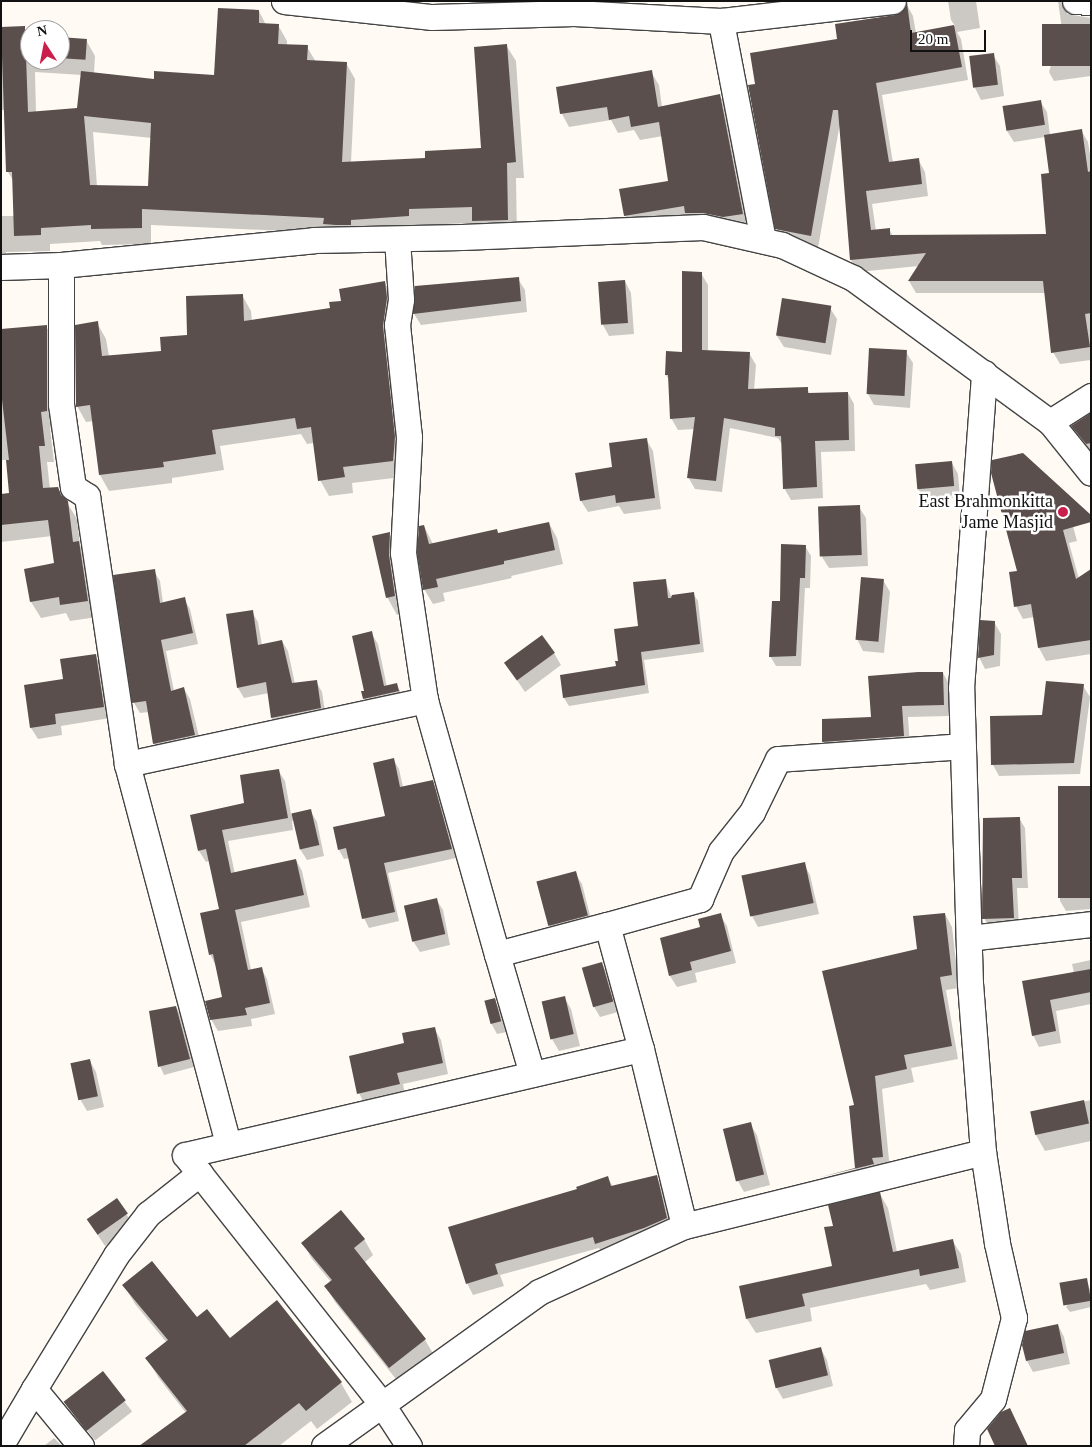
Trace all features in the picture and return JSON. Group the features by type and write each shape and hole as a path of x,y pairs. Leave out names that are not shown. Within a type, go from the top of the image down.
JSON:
{"street":[{"path":"284,1 432,17 574,13 721,21 893,1"},
{"path":"1075,1 1091,2"},
{"path":"721,21 763,240"},
{"path":"1,267 61,265 314,240 703,227 782,245 853,278 1050,422 1091,472"},
{"path":"398,238 401,299 397,326 409,437 403,553 425,700 532,1074"},
{"path":"61,265 61,404 73,487 87,496 127,764 228,1144"},
{"path":"966,1446 967,1430 993,1399 1014,1318 997,1242 983,1152 969,938 961,688 984,373"},
{"path":"1050,422 1091,396"},
{"path":"127,764 425,700"},
{"path":"497,954 607,926 700,899 721,851 752,812 778,758 963,746"},
{"path":"969,938 1091,924"},
{"path":"607,926 641,1049 684,1226"},
{"path":"409,1446 381,1403 185,1155 641,1049"},
{"path":"324,1446 381,1403 539,1292 684,1226 983,1152"},
{"path":"1,1445 116,1255 148,1214 200,1173"},
{"path":"34,1389 81,1446"}],"building":[{"path":"907,3 911,33 954,25 962,67 876,83 889,162 919,158 922,184 866,191 871,230 890,228 890,235 1046,234 1041,174 1049,173 1044,135 1082,129 1088,172 1091,171 1091,313 1085,314 1090,347 1051,353 1043,281 908,281 926,253 850,260 838,110 833,110 811,236 775,229 748,85 755,84 750,53 837,39 835,24 895,15 902,12"},
{"path":"218,8 259,10 259,23 279,24 278,44 308,45 307,60 347,62 342,162 425,158 425,151 481,148 474,47 507,44 516,162 507,163 508,220 472,221 472,207 409,209 409,216 351,220 351,225 323,224 324,218 142,209 142,228 91,229 91,225 41,228 41,235 14,236 12,172 6,172 1,27 20,26 20,70 26,70 28,112 77,108 81,71 154,79 154,71 214,75","holes":["84,116 151,123 148,186 90,185"]},
{"path":"1042,24 1091,24 1091,66 1042,66"},
{"path":"70,38 87,39 85,60 70,59"},
{"path":"994,53 998,85 973,88 969,56"},
{"path":"652,70 658,107 720,94 743,214 723,217 703,213 685,213 684,206 624,216 619,189 668,181 659,122 631,127 629,116 609,120 607,107 560,114 556,87"},
{"path":"1041,100 1045,125 1006,131 1002,106"},
{"path":"682,271 702,272 702,350 750,352 748,389 808,387 808,393 848,392 849,440 815,441 817,487 783,489 781,436 775,436 775,428 724,418 716,481 687,478 695,417 670,419 668,375 665,375 666,351 682,352"},
{"path":"519,277 521,301 413,314 415,286"},
{"path":"625,280 628,323 601,325 598,282"},
{"path":"385,281 387,298 383,326 395,437 393,461 343,467 345,477 318,481 311,427 297,429 295,418 212,430 216,454 163,462 164,467 99,475 90,405 76,407 75,325 98,321 102,356 161,351 160,337 187,335 186,296 243,294 244,321 330,308 329,302 341,301 339,289"},
{"path":"782,298 831,306 825,343 776,336"},
{"path":"47,325 47,411 41,412 45,446 39,446 43,488 58,487 61,495 68,501 73,542 79,541 88,601 60,605 59,597 30,602 24,569 54,563 48,520 1,525 1,494 9,493 6,460 9,460 1,391 1,329"},
{"path":"869,348 907,350 905,396 867,394"},
{"path":"1091,413 1091,443 1086,444 1071,426"},
{"path":"647,438 655,498 616,503 615,495 580,501 575,473 612,467 609,443"},
{"path":"1023,453 1091,515 1091,522 1063,530 1076,579 1091,569 1091,640 1038,648 1031,604 1014,607 1009,572 1017,571 991,473 992,460"},
{"path":"952,461 954,486 917,489 915,464"},
{"path":"860,505 862,555 820,556 818,506"},
{"path":"549,522 555,550 504,561 504,564 436,579 438,587 423,590 417,552 419,526 424,525 429,544 497,529 498,533"},
{"path":"390,532 389,555 395,596 386,598 372,536"},
{"path":"781,544 806,545 805,578 800,578 796,656 769,657 772,601 780,601"},
{"path":"155,569 160,603 185,597 193,633 161,640 171,691 184,687 195,735 153,744 146,701 132,703 113,575"},
{"path":"861,577 884,579 878,642 856,640"},
{"path":"666,579 668,598 671,598 672,595 694,592 700,644 641,652 645,685 563,698 560,675 616,666 615,661 618,661 614,629 638,626 633,582"},
{"path":"253,610 258,645 282,640 292,683 317,680 321,708 271,718 266,682 237,688 226,614"},
{"path":"980,620 995,621 994,655 978,658"},
{"path":"372,631 384,686 397,683 399,691 363,699 361,691 364,691 352,636"},
{"path":"542,635 555,653 517,680 504,663"},
{"path":"96,654 104,707 55,714 56,724 30,728 24,685 63,679 60,659"},
{"path":"943,672 944,705 902,706 904,736 822,742 822,719 871,717 868,676"},
{"path":"1046,681 1084,684 1074,763 991,765 990,716 1042,715"},
{"path":"394,758 400,787 433,780 452,849 384,863 395,912 362,919 346,848 338,850 333,827 385,816 373,763"},
{"path":"279,769 288,818 222,830 231,873 296,859 304,895 235,910 248,970 262,967 270,1003 245,1008 247,1015 210,1020 205,1001 222,997 213,954 209,955 200,913 219,909 206,849 198,851 190,815 244,803 240,775"},
{"path":"1058,786 1091,786 1091,898 1058,898"},
{"path":"311,809 319,845 300,850 292,813"},
{"path":"1020,817 1022,878 1012,878 1014,918 982,919 983,818"},
{"path":"805,862 814,903 750,917 741,876"},
{"path":"576,871 588,915 548,926 536,882"},
{"path":"437,898 445,934 412,942 404,906"},
{"path":"721,913 731,951 690,962 692,970 669,976 660,938 700,927 698,919"},
{"path":"945,913 952,975 940,977 952,1046 904,1055 907,1069 875,1076 883,1157 872,1158 874,1164 821,1177 855,1168 849,1106 854,1105 822,971 917,949 913,916"},
{"path":"602,962 613,1001 593,1007 582,968"},
{"path":"1091,969 1091,992 1050,1000 1056,1031 1032,1036 1022,981"},
{"path":"565,996 574,1034 550,1039 542,1001"},
{"path":"495,998 501,1021 491,1024 484,1001"},
{"path":"176,1006 190,1059 158,1067 149,1011"},
{"path":"435,1027 443,1063 397,1073 400,1084 357,1094 349,1056 404,1043 402,1033"},
{"path":"90,1059 98,1096 78,1100 70,1063"},
{"path":"1084,1100 1089,1123 1035,1135 1030,1111"},
{"path":"751,1122 764,1174 736,1181 723,1129"},
{"path":"657,1175 667,1218 644,1228 595,1244 593,1237 495,1264 498,1274 466,1284 448,1227 577,1189 576,1187 608,1176 611,1186"},
{"path":"880,1192 893,1252 953,1239 959,1268 920,1276 919,1269 802,1294 805,1306 746,1319 739,1286 832,1266 824,1227 833,1226 828,1205"},
{"path":"117,1198 128,1214 98,1235 87,1219"},
{"path":"341,1210 365,1239 354,1248 426,1339 389,1368 324,1286 332,1280 301,1243"},
{"path":"152,1261 197,1317 207,1309 230,1338 277,1300 342,1382 306,1411 299,1403 244,1446 139,1446 187,1411 145,1358 168,1340 122,1285"},
{"path":"1087,1278 1091,1301 1063,1306 1059,1283"},
{"path":"1058,1324 1064,1353 1026,1361 1022,1345 1025,1331"},
{"path":"821,1347 828,1375 776,1388 769,1360"},
{"path":"103,1371 126,1400 86,1431 64,1402"},
{"path":"1010,1408 1028,1446 995,1446 987,1429 1001,1412"}],"place":[{"name":"East Brahmonkitta Jame Masjid","path":"1063,512"}]}
